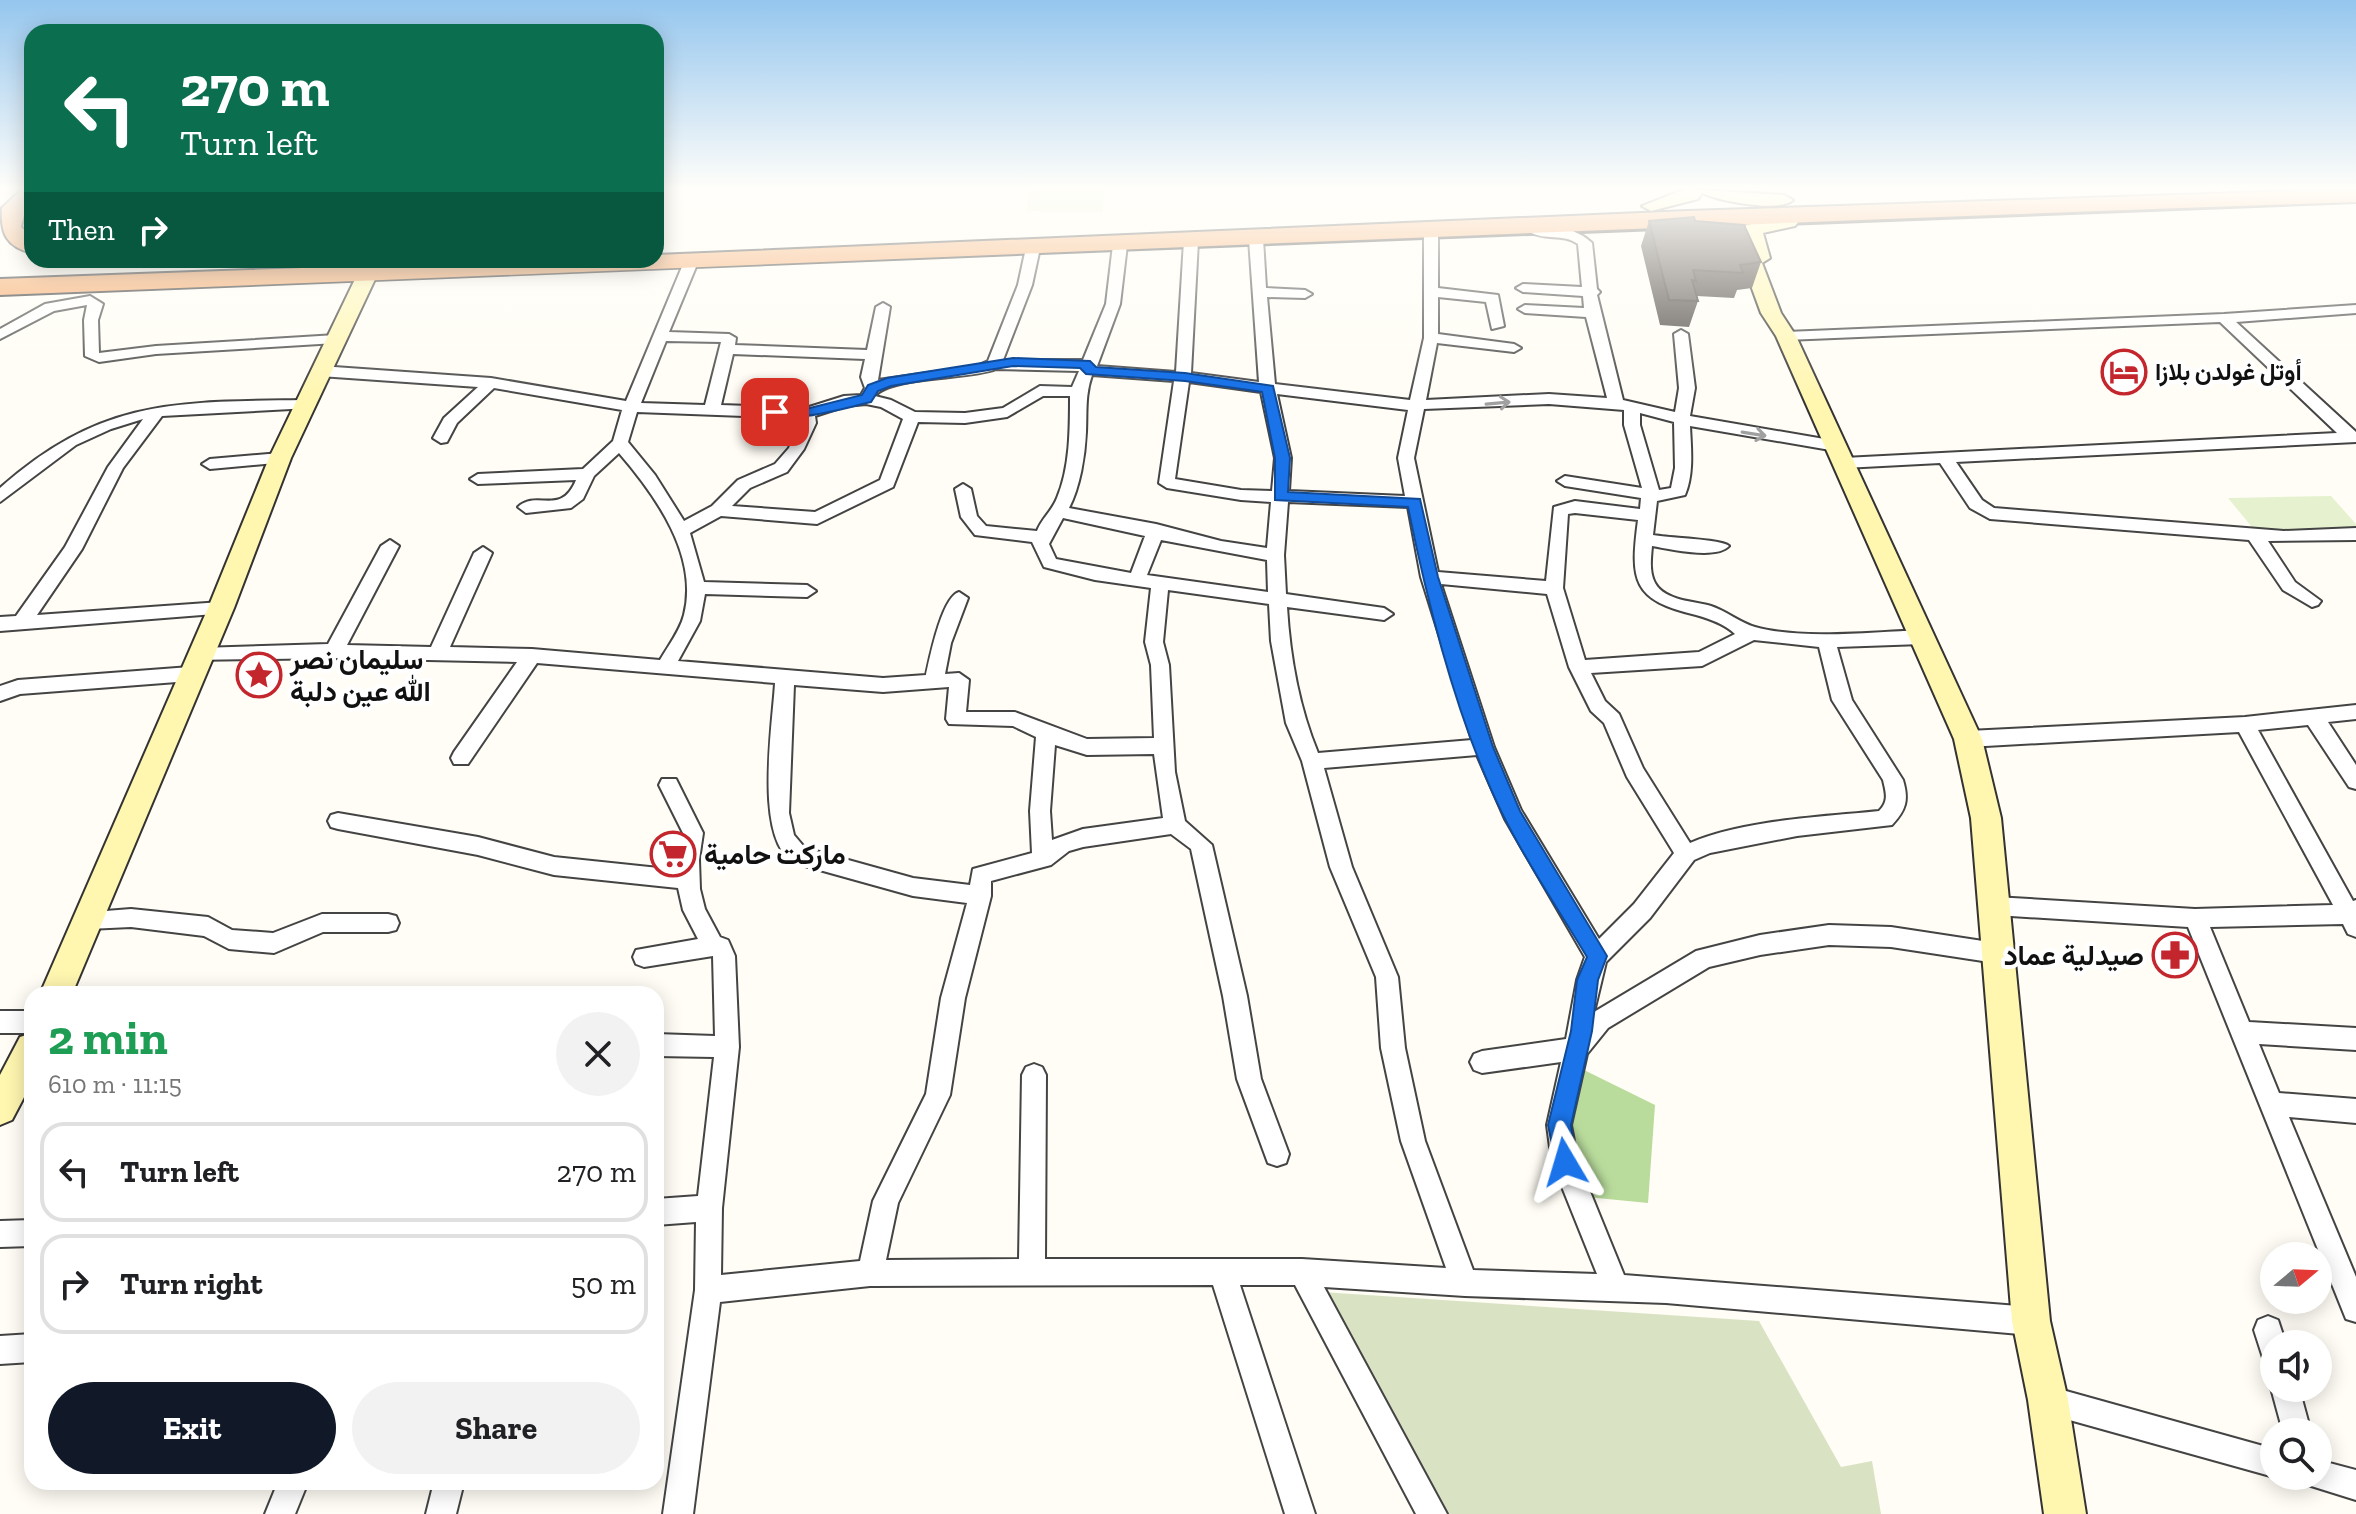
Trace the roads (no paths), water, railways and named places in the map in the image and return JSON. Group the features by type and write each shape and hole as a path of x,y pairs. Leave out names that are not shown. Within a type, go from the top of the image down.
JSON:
{"highway":[{"path":"664,263 719,260"},
{"path":"9,274 69,268"},
{"path":"9,274 367,275 541,268"}],"street":[{"path":"994,364 1025,285 1024,260"},
{"path":"1118,260 1113,304 1078,392 1078,434 1067,496 1059,512 1049,522 1040,544 1050,563 1160,583 1384,614"},
{"path":"1190,260 1185,377 1168,459 1167,483 1241,495 1415,502"},
{"path":"1258,260 1261,346 1283,458 1275,555 1280,641 1296,723 1312,761 1341,867 1387,977 1393,1048 1413,1141 1465,1283"},
{"path":"1431,260 1431,338 1420,405 1406,458 1430,577 1484,747 1512,813 1597,956"},
{"path":"1589,260 1592,313 1632,425 1650,492 1645,515 1642,569 1647,588 1664,601 1716,612 1743,628 1745,635"},
{"path":"1754,260 1771,313 1785,335 1968,739 1986,818 2031,1321 2048,1400 2065,1514"},
{"path":"526,507 569,505 575,501 587,474 620,443 631,407 691,262"},
{"path":"59,986 194,664 221,608 280,458 367,275"},
{"path":"1523,288 1593,292"},
{"path":"1260,292 1305,294"},
{"path":"1431,292 1493,298 1497,326"},
{"path":"0,335 50,307 90,300 96,304 91,320 92,356 99,358 156,350 336,339"},
{"path":"870,394 868,382 883,307"},
{"path":"1525,309 1592,313"},
{"path":"1785,335 2224,318 2356,309"},
{"path":"2339,310 2356,325"},
{"path":"2224,318 2353,437"},
{"path":"1565,481 1666,496 1681,488 1682,420 1687,388 1681,334"},
{"path":"662,336 726,336 730,342 712,410"},
{"path":"1431,338 1514,348"},
{"path":"728,349 873,355"},
{"path":"320,371 491,383 631,407 807,413 870,394 896,380 980,370 994,364 1088,368 1185,377 1372,403 1420,405 1549,399 1624,405 1840,455 1945,459 2353,437"},
{"path":"441,438 450,421 491,383"},
{"path":"870,394 912,417 984,416 1017,408 1036,392 1078,392"},
{"path":"0,497 47,454 76,437 133,414 304,405"},
{"path":"22,622 73,549 116,467 157,412"},
{"path":"682,530 718,510 744,484 771,475 781,468 796,449 808,423 807,413"},
{"path":"718,510 806,518 830,514 887,483 912,417"},
{"path":"620,443 644,470 682,530 695,588 693,615 667,665"},
{"path":"210,464 280,458"},
{"path":"1945,459 1976,504 1990,513 2284,537 2356,534"},
{"path":"478,479 587,474"},
{"path":"963,489 969,517 981,531 1042,537"},
{"path":"1645,515 1588,507 1560,511 1554,588 1578,667 1598,706 1612,719 1634,771 1686,854"},
{"path":"1059,512 1156,530 1225,550 1275,555"},
{"path":"1137,579 1156,530"},
{"path":"2253,533 2289,586 2312,601"},
{"path":"1644,539 1683,546 1720,546"},
{"path":"334,651 390,546"},
{"path":"437,655 483,553"},
{"path":"1430,577 1554,588"},
{"path":"1160,583 1154,642 1160,665 1163,746 1175,825 1201,845 1232,981 1249,1079 1277,1154"},
{"path":"695,588 807,591"},
{"path":"934,681 942,643 959,598"},
{"path":"0,624 221,608"},
{"path":"1578,667 1702,659 1745,635 1758,633 1827,641 1922,637"},
{"path":"1615,1287 1565,1162 1559,1125 1588,980 1597,956 1642,911 1686,854 1734,839 1797,828 1885,819 1895,812 1899,803 1895,782 1846,708 1832,672 1827,641"},
{"path":"0,694 18,687 194,664 334,651 532,656 883,685 959,680 956,719 1015,719 1046,734 1087,747 1163,746"},
{"path":"461,758 532,656"},
{"path":"785,676 779,813 781,835 788,845 798,855 913,887 980,896"},
{"path":"1968,739 2245,724 2356,712"},
{"path":"2313,716 2356,781"},
{"path":"1995,906 2195,918 2353,917 2245,724"},
{"path":"1043,859 1040,811 1046,734"},
{"path":"1312,761 1484,747"},
{"path":"669,785 693,833 688,860 694,910 713,946"},
{"path":"338,821 478,846 554,866 689,880"},
{"path":"870,1273 886,1201 938,1095 953,998 980,896 981,875 1043,859 1062,845 1083,838 1175,825"},
{"path":"88,920 131,918 208,927 229,939 274,943 322,923 388,923"},
{"path":"2195,918 2356,1309"},
{"path":"1482,1062 1576,1049 1600,1021 1704,958 1746,949 1829,935 1891,937 1996,953"},
{"path":"644,957 713,946 723,949 727,1047 709,1208 708,1290 678,1514"},
{"path":"0,1022 24,1022"},
{"path":"2241,1032 2356,1039"},
{"path":"664,1045 727,1047"},
{"path":"0,1109 24,1063"},
{"path":"1032,1272 1034,1075"},
{"path":"2270,1104 2356,1111"},
{"path":"664,1211 709,1208"},
{"path":"0,1234 24,1233"},
{"path":"1222,1271 1300,1514"},
{"path":"1302,1272 1432,1514"},
{"path":"708,1290 870,1273 1302,1272 1465,1283 1615,1287 2031,1321"},
{"path":"0,1350 24,1348"},
{"path":"2048,1400 2260,1459"},
{"path":"2332,1479 2356,1485"},
{"path":"280,1514 290,1490"},
{"path":"441,1514 447,1490"}],"place":[{"name":"أوتل غولدن بلازا","path":"2124,372"},
{"name":"سليمان نصر الله عين دلبة","path":"259,675"},
{"name":"ماركت حامية","path":"673,854"},
{"name":"صيدلية عماد","path":"2175,955"}]}
